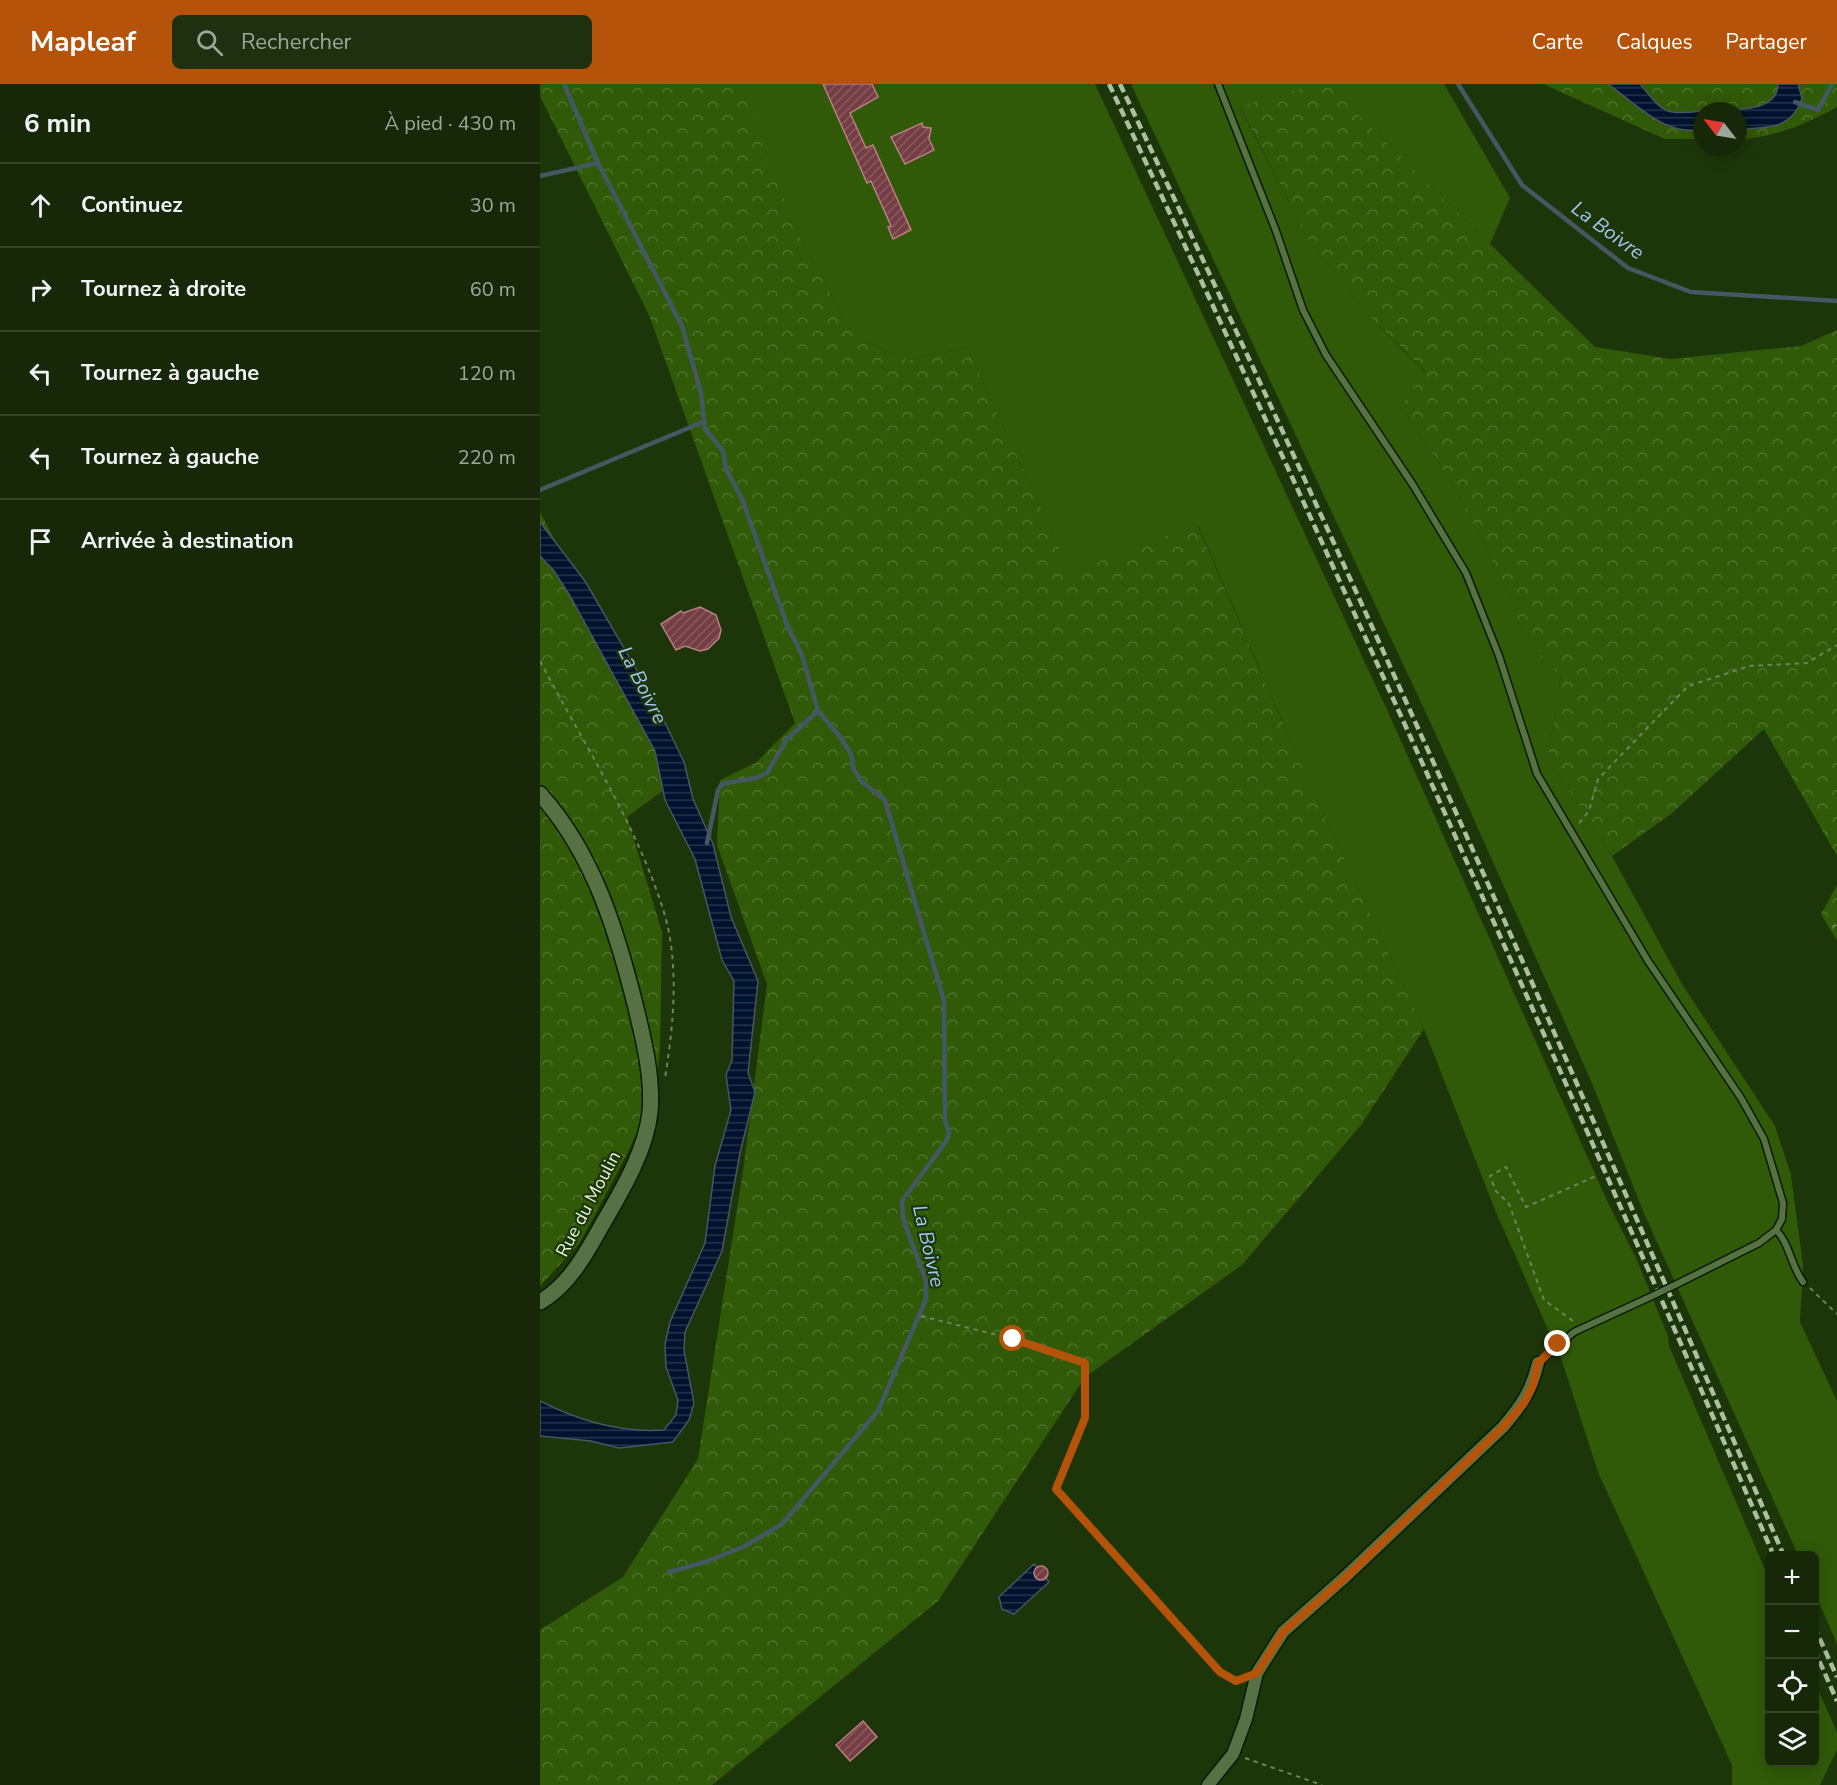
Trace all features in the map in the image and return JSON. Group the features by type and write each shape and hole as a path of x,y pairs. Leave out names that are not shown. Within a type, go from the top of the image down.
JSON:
{"street":[{"name":"Rue du Moulin","path":"540,794 577,844 596,882 625,966 643,1039 650,1112 640,1146 617,1198 593,1242 572,1274 552,1295 540,1302"},
{"path":"1208,1785 1233,1754 1246,1719 1257,1673 1283,1632 1346,1577 1503,1427 1524,1403 1533,1385 1538,1363"}],"lane":[{"path":"1218,84 1276,231 1303,310 1326,355 1413,485 1466,573 1499,656 1537,774 1648,961 1741,1098 1764,1139 1783,1203 1782,1219 1776,1230 1759,1243 1578,1330 1538,1363"},
{"path":"1776,1230 1784,1237 1793,1268 1803,1282"}],"path":[{"path":"1572,831 1589,811 1598,779 1688,686 1750,666 1807,663 1837,645"},
{"path":"540,661 618,805 663,907 672,957 669,1052 664,1085"},
{"path":"1832,927 1837,924"},
{"path":"1578,1330 1575,1323 1544,1300 1509,1204 1496,1191 1490,1176 1506,1167 1526,1207 1596,1176"},
{"path":"1803,1282 1837,1314"},
{"path":"921,1316 1013,1339 1085,1363 1085,1418 1056,1489 1220,1672 1236,1681 1257,1673"},
{"path":"1233,1754 1322,1785"}],"green space":[{"path":"540,84 740,84 758,136 797,231 854,337 908,360 967,348 1071,573 1197,524 1304,772 1424,1029 1361,1125 1242,1265 1085,1377 938,1601 712,1785 540,1785 540,1630 623,1577 698,1459 744,1164 767,984 717,845 720,780 757,762 795,723 649,315 540,96"},
{"path":"740,84 1095,84 1388,712 1609,1205 1636,1258 1668,1336 1669,1346 1765,1570 1765,1767 1819,1767 1819,1692 1837,1732 1837,1750 1820,1785 1732,1785 1732,1765 1598,1472 1562,1361 1495,1210 1424,1029 1304,772 1198,525 1071,573 967,348 908,360 854,337 797,231 757,136"},
{"path":"1131,84 1318,84 1240,107 1309,241 1372,319 1425,372 1401,406 1455,488 1508,592 1525,642 1561,676 1548,758 1612,856 1682,984 1775,1126 1791,1175 1803,1265 1800,1322 1837,1401 1837,1644 1819,1602 1819,1551 1796,1551 1643,1211 1592,1083 1433,728"},
{"path":"1318,84 1327,84 1595,347 1671,359 1801,346 1837,330 1837,856 1764,729 1671,814 1612,856 1548,758 1561,676 1525,642 1508,592 1455,488 1401,406 1425,371 1372,319 1309,241 1240,106"},
{"path":"1327,84 1444,84 1510,198 1490,244"},
{"path":"1543,84 1837,84 1837,107 1814,119 1777,133 1747,138 1747,102 1693,102 1693,139 1665,139"},
{"path":"540,512 680,778 627,817 662,932 660,1049 655,1093 625,1158 579,1244 540,1286"},
{"path":"1837,885 1837,938 1836,939 1821,914"}],"water":[{"path":"1608,84 1640,84 1665,110 1679,113 1693,112 1693,130 1664,124"},
{"path":"1778,84 1798,84 1802,98 1792,116 1777,125 1747,129 1747,108 1770,101 1776,94"},
{"path":"540,522 585,581 653,698 684,762 693,799 713,844 731,917 758,981 748,1073 755,1092 740,1153 722,1251 685,1332 684,1351 694,1403 689,1420 673,1442 619,1448 591,1441 540,1436 540,1401 585,1420 632,1430 664,1430 676,1415 678,1400 666,1367 665,1344 670,1322 705,1243 715,1166 731,1110 726,1075 732,1060 734,981 722,960 695,859 665,800 655,751 570,596 554,571 540,556"},
{"path":"1034,1564 1037,1567 1035,1577 1039,1580 1046,1578 1049,1582 1014,1614 1002,1609 999,1597"}],"building":[{"path":"823,84 872,84 878,97 850,113 866,148 873,145 911,230 893,239 888,227 891,226 871,181 867,183"},
{"path":"922,123 923,127 931,128 929,139 934,150 905,164 891,137"},
{"path":"700,607 716,615 721,630 719,638 708,649 700,651 685,646 676,650 661,624 681,611 683,613"},
{"path":"1038,1566 1044,1566 1048,1573 1044,1580 1038,1580 1034,1576 1034,1570"},
{"path":"863,1721 877,1737 850,1761 836,1745"}],"waterway":[{"name":"La Boivre","path":"564,84 598,163 682,326 701,393 705,429 723,451 726,469 742,499 787,625 802,655 818,711 841,738 851,754 854,770 862,782 885,800 944,1001 945,1121 949,1132 947,1140 902,1201 903,1219 926,1281 926,1299 878,1411 782,1524 743,1547 705,1562 669,1572"},
{"name":"La Boivre","path":"1458,84 1522,185 1628,268 1691,292 1837,301"},
{"name":"La Boivre","path":"1795,102 1818,110 1832,84"},
{"name":"La Boivre","path":"540,176 598,163"},
{"name":"La Boivre","path":"540,490 703,422"},
{"name":"La Boivre","path":"707,843 718,790 722,784 756,778 767,773 787,739 818,711"}],"railway":[{"path":"1109,84 1280,450 1447,817 1772,1551"},
{"path":"1120,84 1375,633 1782,1551"},
{"path":"1819,1637 1837,1677"},
{"path":"1818,1659 1837,1701"}],"route":[{"path":"1013,1339 1085,1363 1085,1418 1056,1489 1220,1672 1236,1681 1257,1673 1283,1632 1346,1577 1503,1427 1524,1403 1533,1385 1538,1363 1558,1344"}]}
